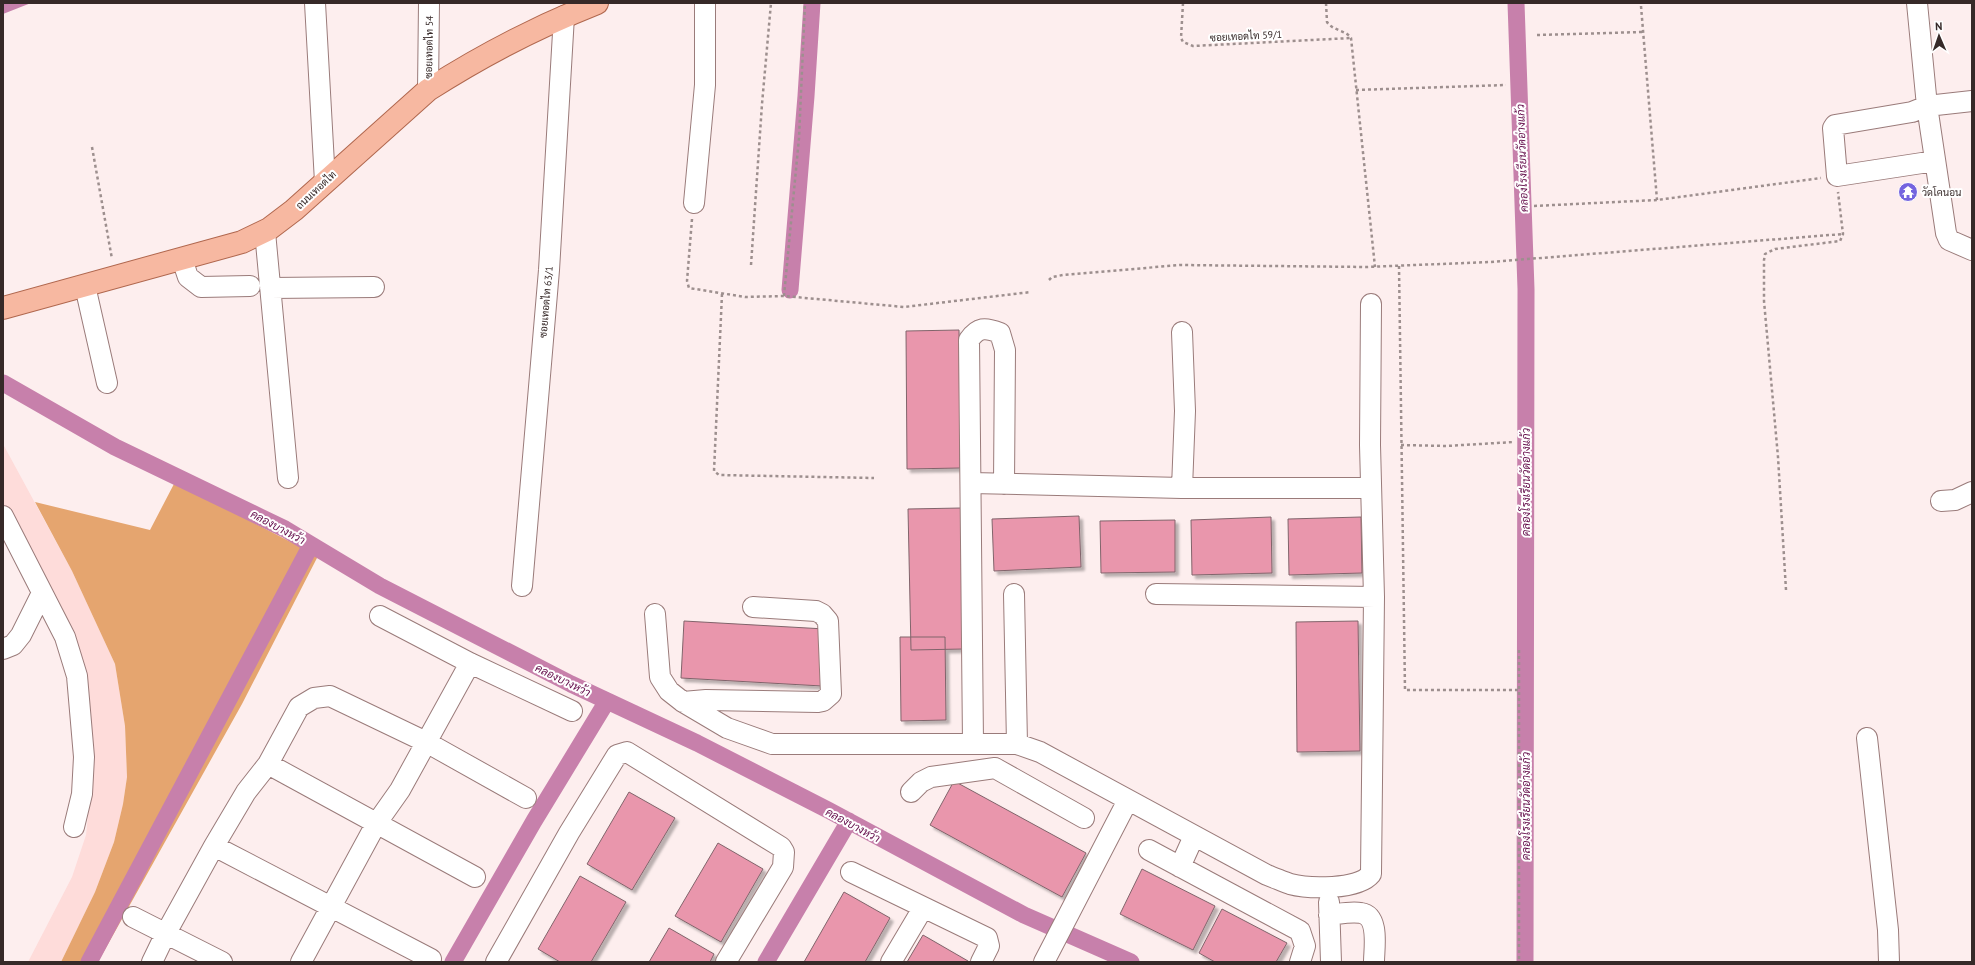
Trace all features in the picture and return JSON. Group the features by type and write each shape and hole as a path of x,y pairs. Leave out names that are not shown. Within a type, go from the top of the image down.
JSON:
{"main road":[{"name":"ถนนเทอดไท","path":"3,308 242,242 265,232 294,210 428,90 456,73 564,16 597,3"}],"street":[{"path":"316,3 325,182"},
{"name":"ซอยเทอดไท 54","path":"428,90 429,3"},
{"path":"694,203 705,85 705,3"},
{"path":"1917,3 1927,106 1946,233 1950,240 1970,244"},
{"name":"ซอยเทอดไท 63/1","path":"522,586 549,270 564,16"},
{"path":"1935,161 1837,176 1832,133 1835,125 1912,112 1927,106 1972,101"},
{"path":"265,232 288,478"},
{"path":"182,259 188,277 201,287 250,286"},
{"path":"85,286 107,383"},
{"path":"270,288 374,287"},
{"path":"655,614 660,678 669,691 683,702 727,728 772,744 1017,744 1040,752 1267,875 1291,884 1329,887 1363,881 1371,874 1374,597 1371,488 1371,304"},
{"path":"973,743 969,340 975,332 983,329 1000,333 1005,350 1004,484"},
{"path":"1182,332 1185,411 1182,488"},
{"path":"971,483 1182,488 1371,488"},
{"path":"1941,501 1955,500 1972,492"},
{"path":"3,516 65,637 77,676 84,757 82,794 74,827"},
{"path":"3,649 13,645 21,635 42,593"},
{"path":"1014,594 1017,744"},
{"path":"1156,594 1374,597"},
{"path":"683,702 706,700 818,702 823,701 831,694 828,621 825,616 816,611 753,607"},
{"path":"380,616 470,663 572,711"},
{"path":"301,962 376,824 400,790 470,663"},
{"path":"152,962 166,933 214,846 246,792 268,764 299,707 314,698 330,696 426,742 526,798"},
{"path":"1867,738 1888,930 1889,962"},
{"path":"995,768 997,743"},
{"path":"496,962 569,833 617,755 627,752 781,847 784,852 783,867 726,962"},
{"path":"268,764 475,877"},
{"path":"912,792 921,782 931,777 995,768 1084,818"},
{"path":"1049,954 1128,800"},
{"path":"1180,867 1194,836"},
{"path":"214,846 431,959"},
{"path":"1149,850 1300,932 1305,946 1300,962"},
{"path":"851,872 987,938 989,946 980,962"},
{"path":"1329,887 1331,962"},
{"path":"891,962 923,908"},
{"path":"1329,915 1360,913 1368,916 1373,922 1374,962"},
{"path":"133,917 222,962"}],"path":[{"path":"751,265 762,104 771,3"},
{"path":"784,296 799,138 805,3"},
{"name":"ซอยเทอดไท 59/1","path":"1182,3 1181,38 1183,42 1193,46 1351,38"},
{"path":"1326,3 1327,22 1338,30 1348,34 1351,38 1375,267"},
{"path":"1641,6 1657,200"},
{"path":"1537,35 1643,32"},
{"path":"1356,90 1506,85"},
{"path":"92,147 116,277"},
{"path":"1534,206 1657,200 1837,176 1843,234 1840,241 1775,249 1765,254 1764,301 1778,457 1786,590"},
{"path":"694,203 687,285 689,288 745,297 784,296 904,307 1031,292"},
{"path":"1049,280 1052,277 1063,275 1180,265 1375,267 1490,262 1843,234"},
{"path":"1399,266 1405,690 1518,690"},
{"path":"722,294 714,471 719,475 874,478"},
{"path":"1401,445 1446,446 1514,442"},
{"path":"1519,650 1519,962"}],"shaded area":[{"path":"3,3 31,3 3,14"},
{"path":"3,444 72,571 115,664 125,726 127,777 123,804 114,842 95,892 61,962 28,962 72,877 86,835 92,773 82,675 3,512"},
{"path":"175,482 318,556 242,704 98,962 61,962 95,892 114,842 123,804 127,777 125,726 115,664 72,571 35,502 150,530"}],"building":[{"path":"959,330 960,468 907,469 906,331"},
{"path":"961,508 964,649 911,650 908,509"},
{"path":"1079,516 1081,567 994,571 992,519"},
{"path":"1271,517 1272,573 1192,575 1191,520"},
{"path":"1361,517 1362,573 1289,575 1288,519"},
{"path":"1175,520 1175,572 1101,573 1100,521"},
{"path":"684,621 825,629 822,686 681,678"},
{"path":"1358,621 1360,751 1297,752 1296,622"},
{"path":"900,637 945,637 946,720 901,721"},
{"path":"954,781 1086,853 1062,897 930,825"},
{"path":"629,792 675,818 632,890 587,864"},
{"path":"718,843 763,869 721,942 675,916"},
{"path":"1142,869 1215,906 1193,950 1120,914"},
{"path":"580,876 626,902 591,962 560,962 538,949"},
{"path":"844,892 890,918 865,962 804,962"},
{"path":"1222,909 1287,943 1276,962 1215,962 1199,953"},
{"path":"669,928 714,954 710,962 649,962"},
{"path":"923,935 968,961 968,962 907,962"}],"waterway":[{"path":"790,290 812,3"},
{"name":"คลองโรงเรียนวัดอ่างแก้ว","path":"1516,3 1526,289 1525,962"},
{"name":"คลองบางหว้า","path":"3,383 115,447 285,529 380,586 571,684 697,743 828,810 1024,915 1131,962"},
{"path":"89,962 311,545"},
{"path":"453,962 534,821 607,701"},
{"path":"766,962 849,821"}],"place":[{"name":"วัดโคนอน","path":"1908,192"}]}
